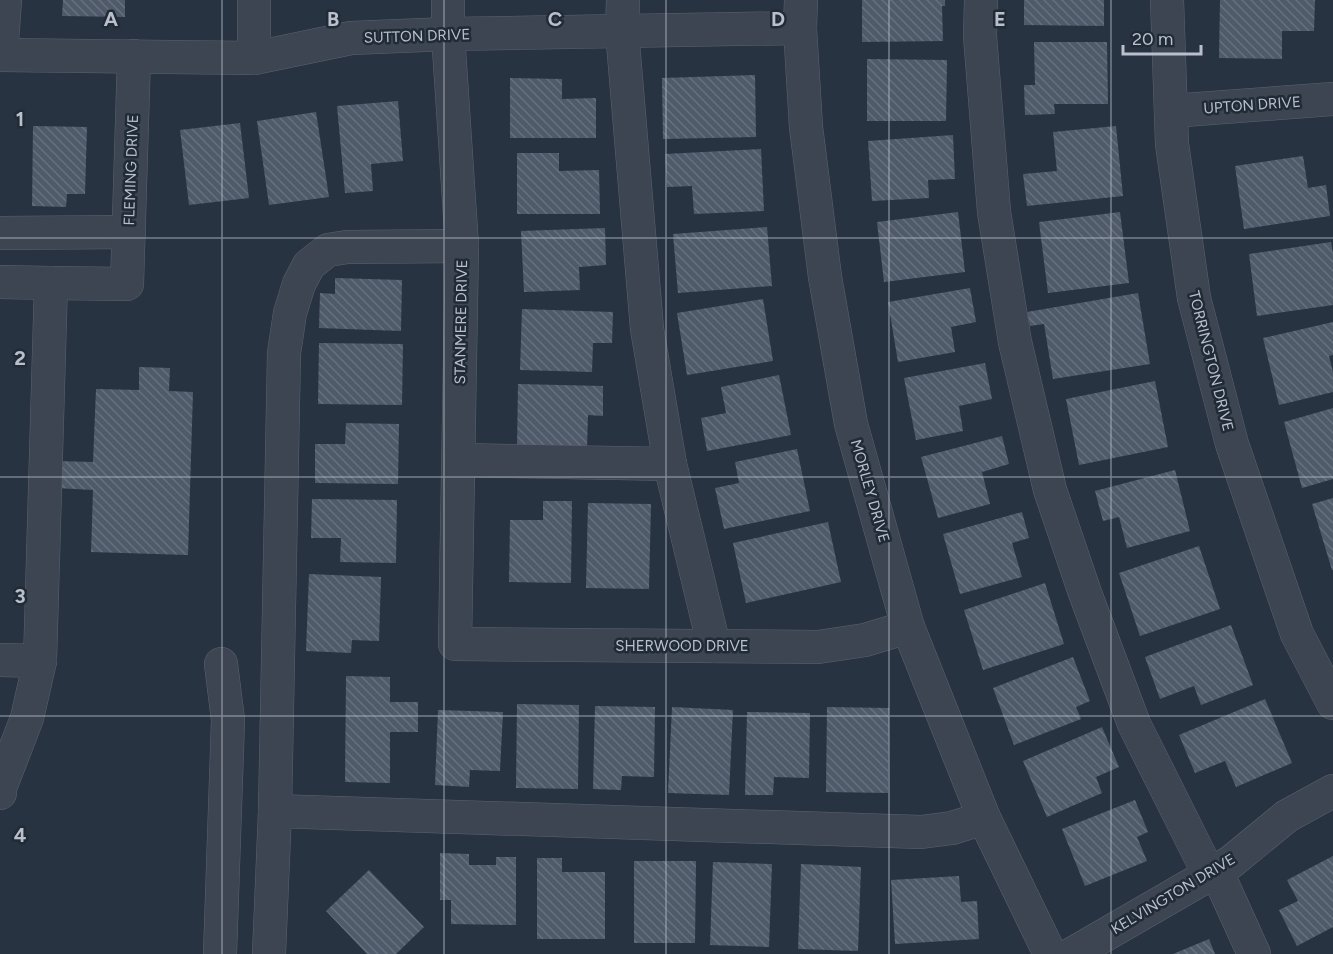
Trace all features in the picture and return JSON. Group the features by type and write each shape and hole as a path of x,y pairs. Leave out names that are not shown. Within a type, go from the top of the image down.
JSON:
{"street":[{"path":"1,55 5,0"},
{"path":"254,0 254,58"},
{"name":"STANMERE DRIVE","path":"448,0 448,34 462,246 455,644"},
{"path":"981,0 980,36 994,212 1015,342 1050,490 1084,593 1134,724 1254,954"},
{"name":"TORRINGTON DRIVE","path":"1167,0 1172,144 1194,298 1232,444 1297,634 1333,703"},
{"name":"SUTTON DRIVE","path":"1,55 254,58 351,38 448,34 622,16 800,14"},
{"name":"MORLEY DRIVE","path":"800,14 806,128 825,278 851,424 908,627 984,818 1050,954"},
{"path":"622,16 647,329 670,464 714,646"},
{"name":"FLEMING DRIVE","path":"51,283 127,284 134,56"},
{"name":"UPTON DRIVE","path":"1170,111 1333,99"},
{"path":"0,233 129,232"},
{"path":"269,954 275,811 284,353 290,313 299,284 309,265 328,250 348,247 462,246"},
{"path":"0,282 51,283 40,660 27,718 0,793"},
{"path":"458,460 670,464"},
{"name":"SHERWOOD DRIVE","path":"455,644 818,646 865,640 908,627"},
{"path":"0,660 40,660"},
{"path":"220,954 228,720 221,664"},
{"name":"KELVINGTON DRIVE","path":"1072,954 1231,862 1287,816 1333,791"},
{"path":"275,811 897,832 952,828 984,818"}],"building":[{"path":"63,0 125,0 125,17 62,16"},
{"path":"862,0 945,0 945,6 942,6 943,41 862,42"},
{"path":"1024,0 1104,0 1104,26 1024,25"},
{"path":"1220,0 1315,0 1314,31 1282,31 1282,59 1219,58"},
{"path":"1034,42 1107,42 1108,104 1054,104 1055,114 1025,115 1024,85 1035,85"},
{"path":"867,59 947,60 946,121 867,121"},
{"path":"755,75 756,137 663,139 662,78"},
{"path":"510,78 562,79 562,99 596,98 596,138 510,138"},
{"path":"398,101 403,161 371,164 373,191 345,193 337,106"},
{"path":"316,112 329,197 269,205 257,121"},
{"path":"240,123 249,198 189,205 180,130"},
{"path":"33,126 87,127 85,194 67,194 66,207 32,206"},
{"path":"1116,126 1123,196 1027,206 1023,174 1057,171 1053,132"},
{"path":"953,135 955,179 928,180 929,198 872,201 868,141"},
{"path":"761,149 764,211 694,214 692,186 667,187 665,154"},
{"path":"517,153 559,153 559,171 599,170 600,214 517,214"},
{"path":"1303,156 1308,188 1326,185 1330,216 1244,229 1235,166"},
{"path":"958,212 965,272 884,282 877,222"},
{"path":"1120,212 1129,283 1048,293 1039,222"},
{"path":"767,227 772,286 678,293 673,234"},
{"path":"605,228 606,265 579,267 580,290 524,292 521,231"},
{"path":"1331,242 1333,305 1257,316 1249,254"},
{"path":"335,278 402,280 401,331 319,328 320,293 335,294"},
{"path":"970,288 976,322 951,327 955,352 898,362 888,302"},
{"path":"1138,293 1150,364 1053,379 1044,324 1030,326 1027,312"},
{"path":"763,299 773,361 687,375 677,313"},
{"path":"522,309 613,312 612,343 593,343 592,372 520,370"},
{"path":"1333,322 1333,355 1329,356 1333,372 1333,392 1279,405 1263,338"},
{"path":"319,343 403,344 402,405 318,404"},
{"path":"985,363 992,399 959,406 963,431 916,440 904,378"},
{"path":"139,367 170,368 169,391 193,392 188,555 91,552 93,490 56,488 57,461 93,462 96,389 139,390"},
{"path":"779,375 791,435 707,451 701,418 726,413 721,387"},
{"path":"1155,381 1168,447 1079,465 1066,399"},
{"path":"518,384 603,386 603,416 588,415 587,448 517,447"},
{"path":"1333,408 1333,479 1302,488 1284,422"},
{"path":"346,423 399,424 398,484 315,483 315,444 345,444"},
{"path":"1002,436 1009,464 982,472 990,504 938,518 921,457"},
{"path":"797,449 810,511 724,529 715,488 739,483 735,462"},
{"path":"1175,470 1190,531 1127,548 1119,517 1103,521 1095,491"},
{"path":"1333,498 1333,570 1332,570 1312,504"},
{"path":"312,499 397,500 396,563 340,562 341,538 311,538"},
{"path":"543,501 572,501 571,583 509,582 510,520 543,520"},
{"path":"588,503 651,504 649,589 586,588"},
{"path":"1022,512 1029,538 1012,543 1022,577 960,594 943,534"},
{"path":"828,522 841,582 746,603 733,543"},
{"path":"1199,546 1220,609 1140,636 1119,573"},
{"path":"309,574 381,577 379,641 352,640 351,653 306,651"},
{"path":"1045,583 1064,644 983,670 964,610"},
{"path":"1231,625 1253,685 1201,705 1194,686 1160,699 1145,657"},
{"path":"1073,657 1090,701 1076,707 1081,719 1014,745 993,688"},
{"path":"346,676 390,677 390,702 418,702 418,732 390,732 390,783 345,782"},
{"path":"1265,699 1292,763 1236,787 1225,761 1195,773 1179,735"},
{"path":"517,704 579,705 578,789 516,788"},
{"path":"595,706 655,707 654,777 622,776 621,790 593,789"},
{"path":"672,707 733,710 729,795 668,793"},
{"path":"827,707 889,708 888,793 826,792"},
{"path":"438,710 503,712 500,771 470,770 469,787 435,785"},
{"path":"747,712 810,713 809,778 774,777 773,795 745,795"},
{"path":"1102,727 1119,767 1096,777 1102,793 1047,817 1023,761"},
{"path":"1135,800 1148,832 1137,837 1147,861 1085,886 1062,829"},
{"path":"440,853 469,854 469,865 496,865 496,857 516,857 516,925 451,924 451,900 440,900"},
{"path":"1333,856 1333,927 1297,946 1279,910 1298,901 1287,880"},
{"path":"537,858 562,858 562,872 605,872 605,939 537,939"},
{"path":"634,861 696,861 695,943 634,943"},
{"path":"713,862 772,864 769,947 710,945"},
{"path":"801,864 861,867 858,951 798,949"},
{"path":"369,870 424,927 396,954 367,954 326,911"},
{"path":"959,876 961,902 977,901 979,939 895,944 891,880"},
{"path":"1209,939 1215,954 1173,954"}]}
